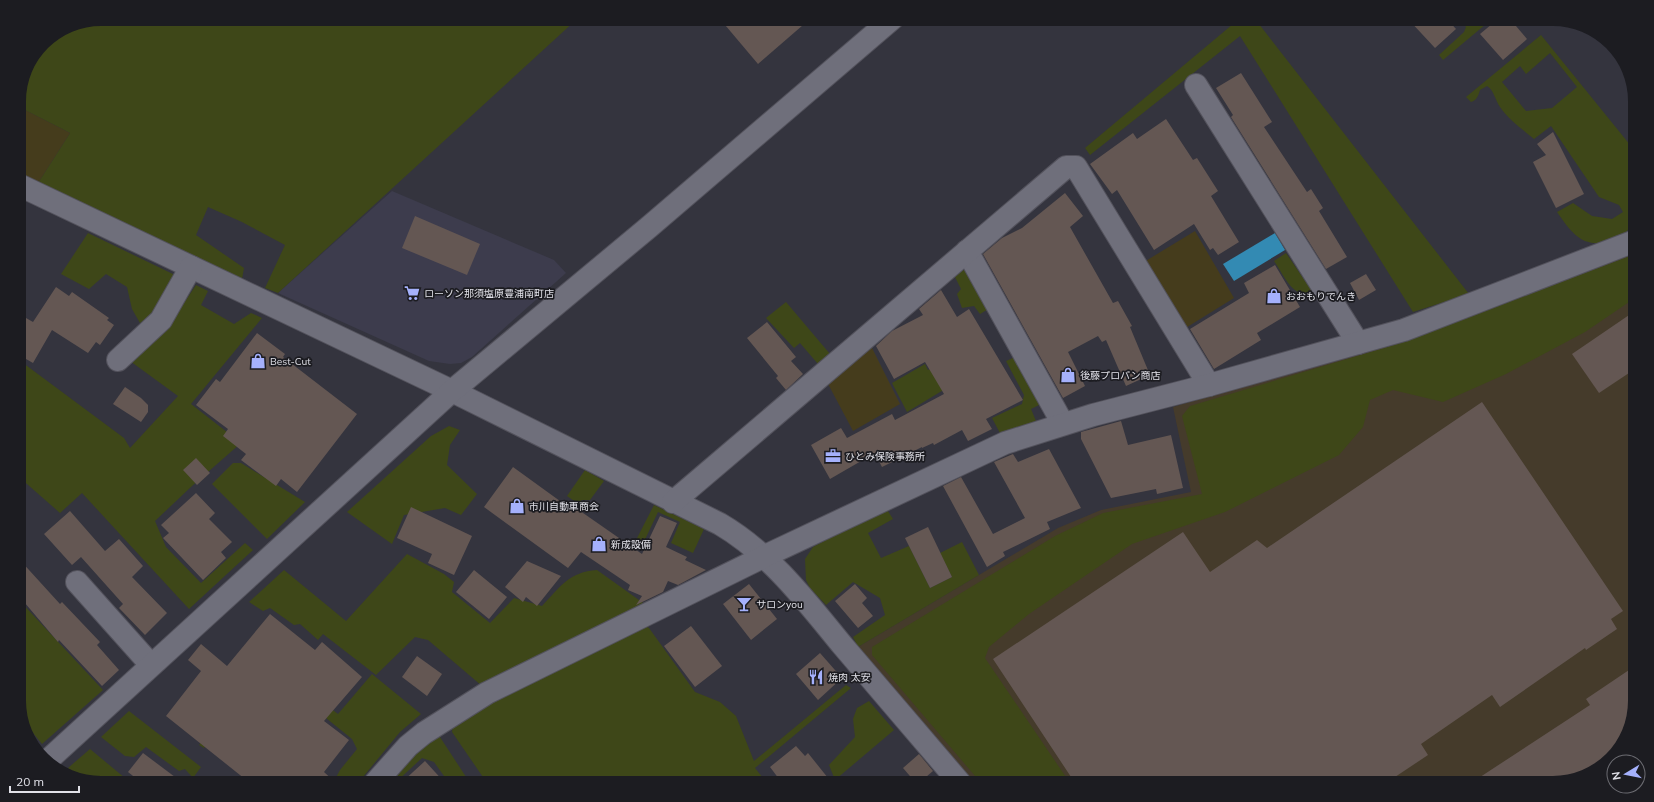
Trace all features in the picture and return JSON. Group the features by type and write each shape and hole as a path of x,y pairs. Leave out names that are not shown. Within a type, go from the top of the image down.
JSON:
{"street":[{"path":"52,757 452,391 655,222 884,26"},
{"path":"1196,85 1358,343"},
{"path":"673,502 1066,167 1076,167 1209,385"},
{"path":"26,188 452,391 720,524 742,537 765,556 797,592 954,776"},
{"path":"381,776 408,746 424,733 487,693 765,556 1005,443 1063,424 1209,385 1404,330 1628,244"},
{"path":"967,251 1063,424"},
{"path":"118,360 161,320 191,267"},
{"path":"77,582 151,665"}],"shaded area":[{"path":"392,191 554,260 566,273 472,357 461,363 450,364 429,361 278,293"},
{"path":"1628,251 1628,701 1627,716 1613,747 1599,761 1582,770 1553,776 968,776 858,647 1058,528 1101,510 1191,492 1173,407 1409,335"}],"green space":[{"path":"569,26 278,293 265,288 285,245 242,222 208,207 196,235 244,268 242,279 38,183 70,133 26,111 27,86 36,63 41,55 55,41 63,36 86,27"},
{"path":"1231,26 1260,26 1469,294 1413,312 1240,36 1090,155 1085,148"},
{"path":"1465,26 1484,26 1443,60 1439,55 1464,32"},
{"path":"1541,35 1628,142 1628,230 1620,237 1607,242 1598,243 1582,240 1570,229 1557,212 1573,203 1592,216 1612,219 1623,212 1619,205 1599,197 1551,126 1534,139 1507,116 1487,86 1480,90 1477,98 1471,102 1466,97","holes":["1550,53 1577,87 1552,108 1526,111 1502,82 1520,66 1526,74"]},
{"path":"88,233 177,276 155,313 140,323 132,309 127,287 106,274 89,289 61,274"},
{"path":"1286,253 1314,294 1307,295 1300,293 1290,285 1274,261"},
{"path":"1628,257 1628,303 1585,332 1506,374 1443,402 1393,390 1370,400 1363,427 1339,455 1225,512 1132,544 1029,614 989,647 985,658 1065,776 975,776 872,655 872,647 1055,536 1103,513 1202,494 1182,416 1190,406 1404,342"},
{"path":"967,267 990,308 980,314 974,306 962,308 957,294 961,289 955,277"},
{"path":"196,285 208,291 201,305 234,324 251,313 262,318 191,404 241,443 155,521 166,547 201,583 245,543 253,550 189,609 82,493 60,513 26,483 26,365 124,438 130,448 178,396 130,361 170,324"},
{"path":"786,302 830,354 818,364 800,343 794,348 766,318"},
{"path":"1020,355 1045,402 1031,409 1036,421 1001,435 992,418 1022,404 1024,395 1006,361"},
{"path":"948,359 960,380 907,412 892,383 925,364 928,370"},
{"path":"449,426 460,430 450,445 447,465 477,494 461,515 445,508 404,515 392,544 347,512 431,436"},
{"path":"233,463 241,463 305,502 267,539 212,484"},
{"path":"585,470 604,481 590,500 582,500 577,503 567,496"},
{"path":"654,505 704,529 693,553 671,543 680,522 658,512 642,546 635,542"},
{"path":"886,508 893,519 868,533 881,558 909,546 930,588 952,577 940,553 962,542 979,575 858,647 853,637 885,615 880,598 853,582 826,605 810,588 806,580 805,559 813,547"},
{"path":"407,554 444,574 454,582 452,592 490,623 514,598 542,606 566,581 587,571 597,570 646,605 482,686 428,640 415,637 376,675 323,634 318,640 300,624 294,625 270,608 263,611 249,602 284,570 346,621"},
{"path":"26,608 103,690 42,744 34,734 27,716"},
{"path":"640,623 649,628 695,692 720,702 736,716 754,761 846,685 851,688 755,768 761,776 482,776 452,732 453,722"},
{"path":"372,674 421,714 400,732 364,776 337,776 357,749 352,739 316,710 222,725 204,748 199,745 234,702 308,691 338,714"},
{"path":"869,701 894,730 840,776 833,776 829,765 855,737 853,719 857,708"},
{"path":"129,711 201,767 194,776 191,776 185,769 179,771 146,747 134,757 125,756 101,737"},
{"path":"438,734 465,776 444,776 434,762 422,758 403,776 392,776 413,751"},
{"path":"90,749 123,776 91,775 68,768"}],"sand":[{"path":"26,111 70,133 38,183 26,177"},
{"path":"1195,231 1234,298 1184,329 1144,262"},
{"path":"869,342 900,404 853,431 827,382"}],"water":[{"path":"1275,233 1285,250 1234,281 1223,264"}],"building":[{"path":"726,26 802,26 758,64"},
{"path":"1415,26 1453,26 1456,29 1435,48"},
{"path":"1490,26 1516,26 1527,39 1503,60 1480,34"},
{"path":"1241,73 1272,122 1264,127 1307,192 1311,189 1323,208 1319,211 1347,257 1326,269 1231,117 1233,115 1216,88"},
{"path":"1166,119 1193,160 1197,158 1218,191 1211,196 1239,242 1218,255 1213,248 1210,250 1194,224 1154,250 1117,190 1112,194 1090,164 1133,133 1137,139"},
{"path":"1553,132 1584,194 1556,208 1533,162 1546,155 1537,144"},
{"path":"1065,193 1083,216 1070,227 1113,303 1118,301 1132,326 1130,327 1150,375 1126,386 1106,340 1102,342 1098,336 1068,352 1085,386 1063,398 983,254 1002,238 1022,228"},
{"path":"415,216 480,244 467,275 402,248"},
{"path":"1275,265 1300,307 1257,333 1261,340 1214,369 1190,329 1249,293 1244,283"},
{"path":"1366,274 1376,290 1359,300 1350,283"},
{"path":"56,287 69,296 72,292 109,318 107,320 114,325 100,345 96,342 88,353 52,330 33,363 26,359 26,318 33,322"},
{"path":"941,290 957,317 969,309 1023,400 986,419 992,429 968,441 962,430 934,445 933,443 922,447 882,467 875,453 830,479 811,445 841,428 847,438 892,414 895,420 944,394 925,362 894,379 876,346 892,331 923,315 919,309"},
{"path":"1628,316 1628,374 1599,393 1572,354"},
{"path":"767,322 796,357 791,361 803,374 786,390 776,378 778,376 747,338"},
{"path":"257,333 285,354 283,357 357,414 297,492 281,479 276,486 241,460 246,454 223,436 228,429 196,405 216,379 220,382"},
{"path":"125,387 148,405 148,412 141,422 113,404"},
{"path":"1482,402 1623,611 1611,619 1617,629 1586,650 1585,648 1500,707 1492,695 1421,744 1428,755 1396,776 1070,776 993,659 1183,532 1210,572 1257,540 1267,548"},
{"path":"1121,421 1128,445 1171,435 1183,488 1157,494 1156,489 1111,498 1081,439 1081,432"},
{"path":"1049,449 1081,508 1047,522 1050,529 1003,552 1005,556 987,567 943,486 961,477 993,534 1025,518 994,462 1013,454 1018,462"},
{"path":"196,458 210,473 197,485 183,470"},
{"path":"513,467 571,509 573,506 642,554 660,516 677,523 666,547 687,557 685,560 706,570 678,585 668,581 663,592 636,605 642,596 628,590 630,585 581,552 568,568 484,507"},
{"path":"196,493 215,513 209,519 232,542 221,552 226,558 203,580 163,538 169,533 161,525"},
{"path":"411,507 472,536 454,575 428,563 432,554 397,538"},
{"path":"70,511 105,551 119,539 143,566 132,577 167,613 145,635 119,608 123,604 81,557 72,565 44,534"},
{"path":"928,527 952,577 930,588 905,538"},
{"path":"527,561 561,576 537,606 526,597 523,602 505,587"},
{"path":"26,567 60,604 62,602 100,642 97,645 119,670 102,686 59,640 58,642 26,604"},
{"path":"474,570 507,597 489,619 456,592"},
{"path":"749,584 777,619 751,640 723,604"},
{"path":"855,584 867,598 862,603 873,616 858,628 835,601"},
{"path":"270,614 315,650 322,642 362,677 324,721 349,740 324,772 328,776 241,776 166,716 201,671 188,660 201,644 227,666"},
{"path":"691,626 722,666 695,687 664,646"},
{"path":"820,653 842,678 818,700 796,674"},
{"path":"417,656 442,674 427,696 402,677"},
{"path":"1628,671 1627,716 1613,747 1599,761 1582,770 1563,775 1482,776 1590,705 1586,699"},
{"path":"796,746 805,756 808,753 826,776 777,776 770,767"},
{"path":"143,753 174,776 133,776 128,772"},
{"path":"919,754 933,771 927,776 910,776 903,768"},
{"path":"425,761 439,776 409,776"}],"place":[{"name":"ローソン那須塩原豊浦南町店","path":"412,293"},
{"name":"おおもりでんき","path":"1274,296"},
{"name":"Best-Cut","path":"258,361"},
{"name":"後藤プロパン商店","path":"1068,375"},
{"name":"ひとみ保険事務所","path":"833,456"},
{"name":"市川自動車商会","path":"517,506"},
{"name":"新成設備","path":"599,544"},
{"name":"サロンyou","path":"744,604"},
{"name":"焼肉 太安","path":"816,677"}]}
